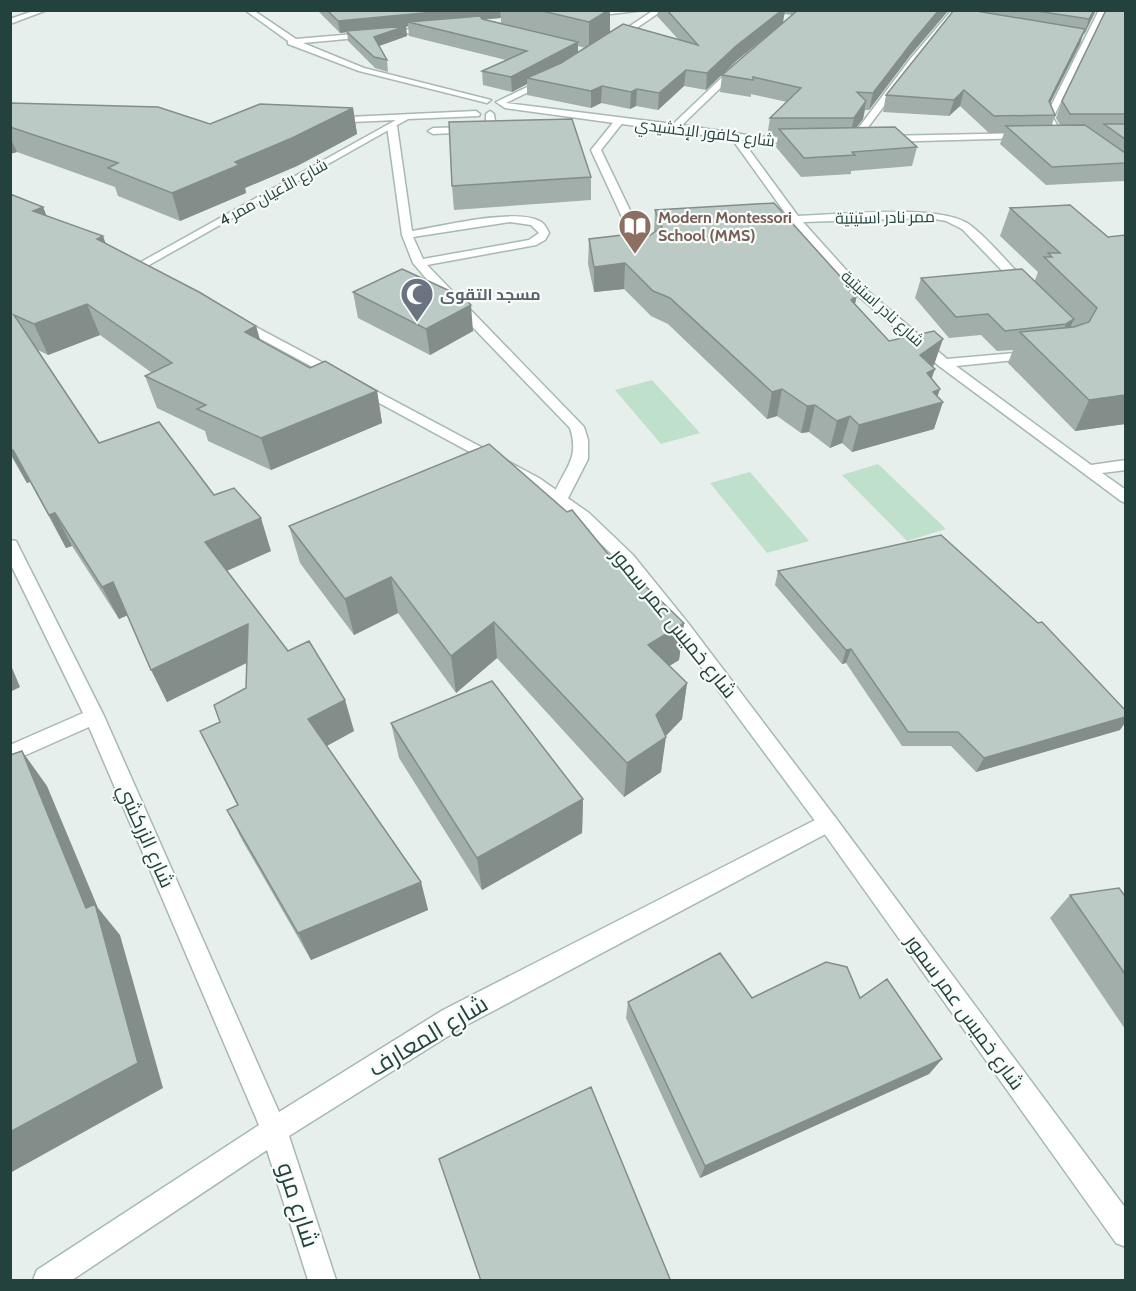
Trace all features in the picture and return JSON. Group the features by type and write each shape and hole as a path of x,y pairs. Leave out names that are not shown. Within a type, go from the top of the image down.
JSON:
{"street":[{"path":"10,14 20,10"},
{"path":"10,22 44,10"},
{"path":"248,10 291,42 328,59 488,100 502,106"},
{"path":"573,16 641,10"},
{"path":"608,43 660,10"},
{"path":"854,140 914,60 956,10"},
{"path":"1058,136 1049,118 1103,10"},
{"path":"950,18 962,20"},
{"path":"291,42 438,28"},
{"path":"1076,38 1087,40"},
{"path":"675,127 747,60"},
{"path":"321,120 490,114 557,75"},
{"path":"424,85 476,114"},
{"path":"407,117 466,108 472,102 488,100"},
{"name":"شارع كافور الإخشيدي","path":"502,106 675,127 736,138 775,142 809,141"},
{"path":"433,130 496,129 490,114"},
{"name":"شارع الأعيان ممر 4","path":"158,278 133,264 407,117"},
{"path":"619,121 596,150 646,256"},
{"path":"392,126 407,235 419,263 577,427 582,439 583,451 574,475 563,486 560,500"},
{"path":"876,139 1036,136"},
{"path":"1047,136 1069,136"},
{"name":"شارع نادر استيتية","path":"736,138 795,219 852,284 944,363 1125,498"},
{"path":"842,140 865,140"},
{"name":"ممر نادر استيتية","path":"795,219 929,215 949,218 966,227 1030,292"},
{"path":"407,235 510,219 534,222 541,227 544,233 541,238 520,246 419,263"},
{"name":"شارع خميس عمر سمور","path":"218,310 534,481 583,517 627,559 682,628 828,823 1125,1233"},
{"path":"944,363 1048,352"},
{"path":"1088,470 1125,465"},
{"name":"شارع الزركشي","path":"10,545 94,716 274,1130"},
{"path":"10,754 94,716"},
{"name":"شارع المعارف","path":"47,1281 274,1130 452,1019 828,823"},
{"name":"شارع مرو","path":"274,1130 322,1281"}],"green space":[{"path":"652,380 700,433 661,444 615,390"},
{"path":"878,464 946,529 907,541 842,475"},
{"path":"750,472 809,541 767,553 710,483"}],"building":[{"path":"327,10 455,10 338,21"},
{"path":"538,10 609,10 589,22"},
{"path":"667,10 782,10 736,46 707,73 686,70 659,93 637,89 631,92 602,86 591,91 527,78 561,63 623,24 698,45"},
{"path":"798,10 939,10 873,93 857,92 866,101 854,118 770,118 801,88 753,77 753,80 722,75"},
{"path":"954,10 970,10 1085,29 1049,101 1055,115 994,116 964,90 954,100 886,95"},
{"path":"1030,10 1094,10 1089,19"},
{"path":"1106,10 1125,10 1125,114 1070,114 1062,101"},
{"path":"480,16 482,19 578,42 511,77 482,71 527,51 408,22"},
{"path":"406,26 374,37 387,60 374,57 346,31"},
{"path":"10,103 158,107 210,124 260,104 353,108 292,138 235,162 239,165 172,193 108,168 118,163 10,127"},
{"path":"572,119 591,177 452,186 449,122"},
{"path":"1104,124 1125,124 1125,139"},
{"path":"1085,125 1125,153 1125,163 1052,167 1006,126"},
{"path":"895,127 917,147 852,152 855,155 804,158 779,129"},
{"path":"10,194 43,207 33,211 103,236 97,239 199,292 256,326 245,332 310,368 325,361 377,391 261,438 197,409 206,405 145,376 172,363 87,304 34,324 14,315 99,443 159,422 214,495 234,488 261,518 205,542 288,651 309,641 345,700 308,719 421,882 298,933 227,810 238,805 200,731 220,722 214,705 246,688 248,624 151,670 113,582 102,587 55,513 49,515 13,450 10,451"},
{"path":"774,203 857,295 851,300 889,341 934,331 943,339 920,355 935,369 927,373 940,389 933,392 943,402 859,425 850,416 837,421 815,405 807,406 782,389 772,392 670,298 653,291 625,263 594,267 589,239 640,233 649,236 656,231 663,230 655,210"},
{"path":"1070,205 1108,237 1125,235 1125,395 1089,400 1020,332 1074,327 1089,322 1097,308 1044,257 1052,257 1048,253 1060,253 1010,208"},
{"path":"402,269 463,297 471,305 426,329 353,292"},
{"path":"1022,269 1074,319 1066,324 1005,331 988,314 956,317 921,278"},
{"path":"489,444 567,512 572,510 630,581 637,578 684,623 648,645 687,683 656,715 666,737 627,763 494,622 451,656 391,577 345,599 289,526"},
{"path":"941,535 1038,623 1042,622 1125,710 1125,717 984,758 958,732 908,732 851,649 846,650 778,571"},
{"path":"492,681 583,799 477,858 391,723"},
{"path":"22,751 86,908 95,904 138,1063 10,1132 10,755"},
{"path":"1119,888 1125,896 1125,974 1070,895"},
{"path":"720,953 752,998 826,962 847,967 860,998 887,979 942,1059 705,1166 628,1002"},
{"path":"591,1087 670,1279 667,1281 481,1281 439,1159"}],"place":[{"name":"Modern Montessori School (MMS)","path":"635,255"},
{"name":"مسجد التقوى","path":"417,323"}]}
